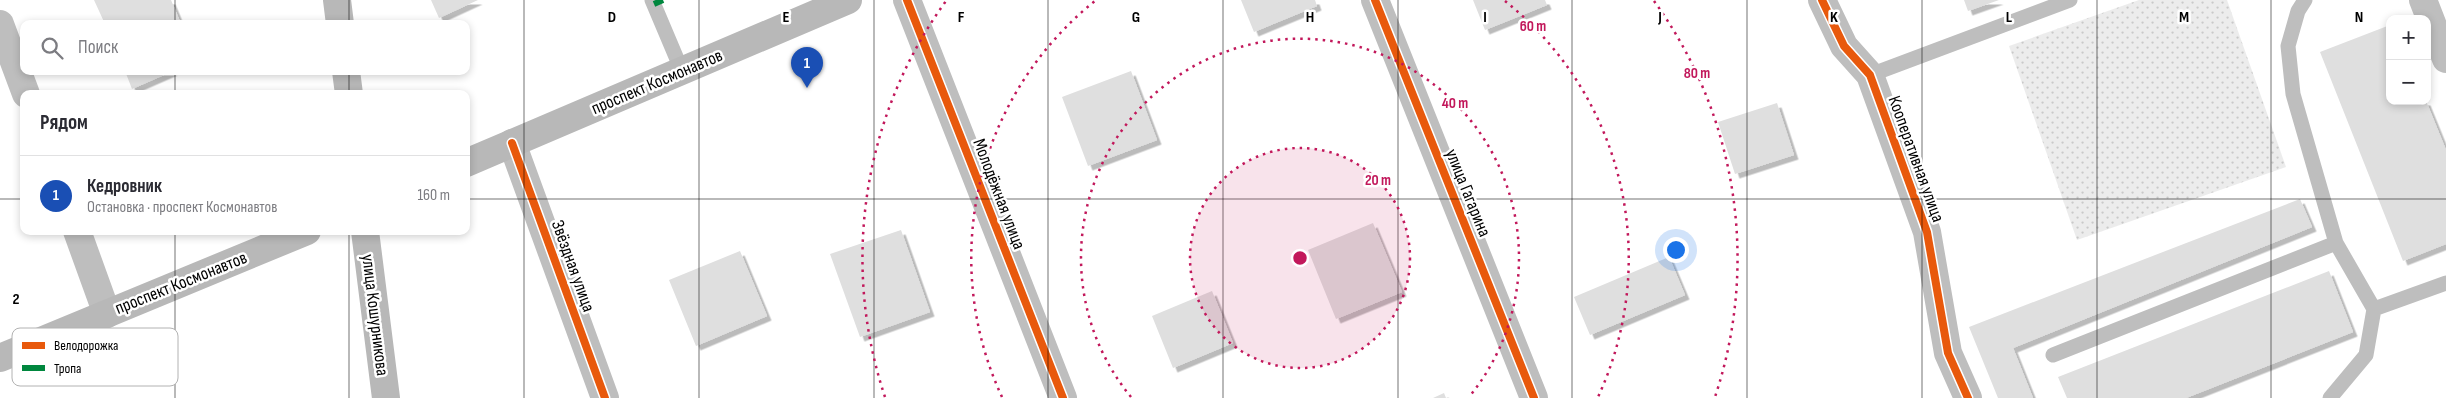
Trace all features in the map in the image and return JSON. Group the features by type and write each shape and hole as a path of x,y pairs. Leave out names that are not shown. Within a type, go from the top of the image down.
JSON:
{"main road":[{"path":"337,0 340,20"},
{"name":"проспект Космонавтов","path":"470,161 848,0"},
{"path":"347,75 348,90"},
{"name":"проспект Космонавтов","path":"73,328 297,235"},
{"name":"улица Кошурникова","path":"366,235 386,398"},
{"name":"проспект Космонавтов","path":"0,358 12,353"}],"street":[{"name":"Молодёжная улица","path":"907,0 1063,398"},
{"name":"улица Гагарина","path":"1375,0 1534,398"},
{"name":"Кооперативная улица","path":"1822,0 1844,46 1870,75 1927,232 1948,353 1968,398"},
{"path":"2423,0 2446,59"},
{"path":"0,24 25,90"},
{"name":"Звёздная улица","path":"512,143 605,398"},
{"path":"78,235 107,314"}],"lane":[{"path":"652,0 682,71"},
{"path":"1870,75 2070,0"},
{"path":"2305,0 2298,11 2288,46 2292,94 2336,243 2374,309 2366,355 2330,398"},
{"path":"2053,355 2336,243"},
{"path":"2374,309 2446,282"}],"shaded area":[{"path":"2139,0 2227,0 2286,167 2077,240 2009,46"}],"building":[{"path":"94,0 171,0 179,20 103,20"},
{"path":"431,0 478,0 439,18"},
{"path":"1241,0 1315,0 1317,6 1254,32"},
{"path":"1473,0 1545,0 1547,5 1485,30"},
{"path":"1964,0 1999,0 1968,11"},
{"path":"2386,27 2386,105 2428,105 2446,150 2446,244 2403,261 2320,52"},
{"path":"1131,71 1157,140 1088,166 1062,97"},
{"path":"127,75 164,75 132,89"},
{"path":"1777,103 1794,155 1735,174 1718,122"},
{"path":"2300,199 2312,227 2013,348 2033,398 1998,398 1969,327"},
{"path":"1373,223 1402,292 1336,319 1308,250"},
{"path":"901,230 930,312 860,337 830,254"},
{"path":"740,251 767,316 696,346 669,280"},
{"path":"1669,257 1685,295 1590,335 1574,297"},
{"path":"2329,271 2353,332 2186,398 2067,398 2058,377"},
{"path":"1212,291 1233,343 1173,368 1152,316"},
{"path":"1444,393 1446,398 1433,398"}],"marked path":[{"path":"654,4 663,0"}],"cycle path":[{"path":"907,0 1063,398"},
{"path":"1375,0 1534,398"},
{"path":"1822,0 1844,46 1870,75 1927,232 1948,353 1968,398"},
{"path":"512,143 605,398"}],"place":[{"name":"Кедровник","path":"807,88"}]}
